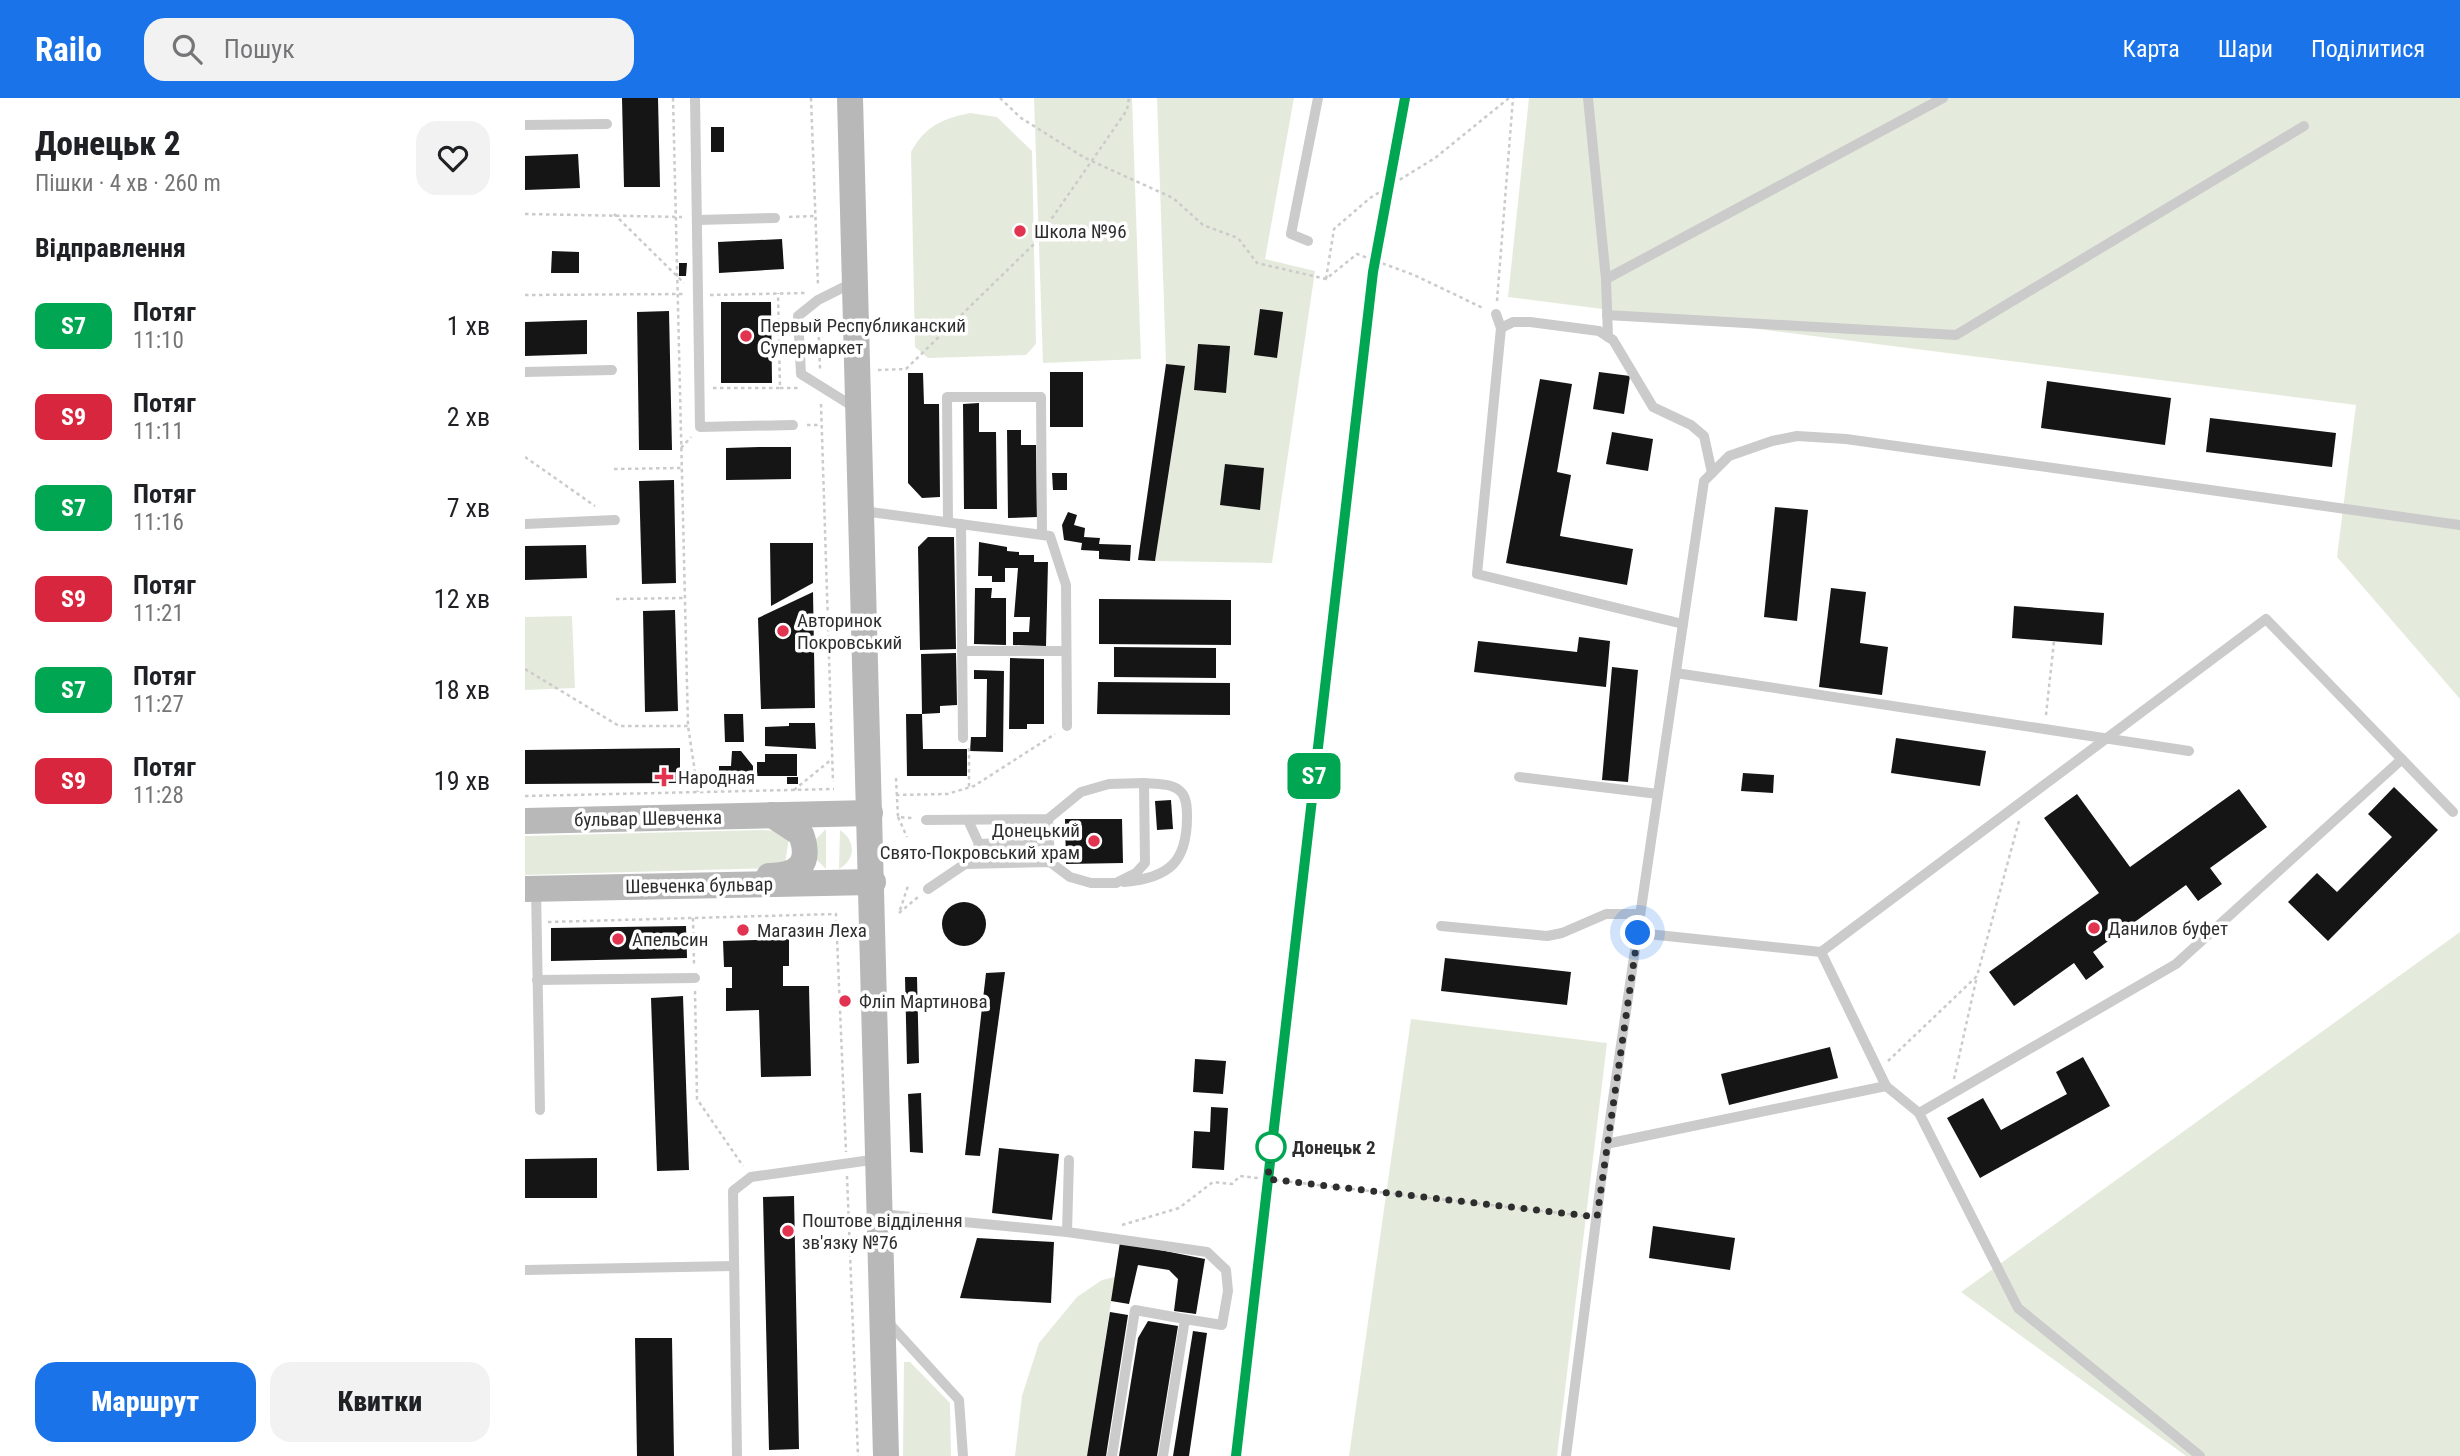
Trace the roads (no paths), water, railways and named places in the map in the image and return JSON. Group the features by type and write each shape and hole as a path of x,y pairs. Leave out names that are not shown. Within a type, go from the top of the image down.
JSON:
{"main road":[{"path":"851,98 886,1456"},
{"path":"772,815 870,813"},
{"path":"540,888 613,879 790,876 799,869 805,857 805,844 801,834 772,815"},
{"name":"бульвар Шевченка","path":"525,821 772,815"},
{"name":"Шевченка бульвар","path":"540,888 873,882"}],"lane":[{"path":"695,98 700,426 793,425"},
{"path":"1308,241 1291,233 1318,98"},
{"path":"1588,98 1606,279 1608,337"},
{"path":"1606,279 1943,98"},
{"path":"525,125 607,124"},
{"path":"1607,315 1957,335 2304,125"},
{"path":"697,220 775,218"},
{"path":"856,281 818,297 798,316 801,374 859,411"},
{"path":"1496,314 1501,328 1477,574 1683,624"},
{"path":"1501,328 1513,322 1530,322 1599,331 1608,337 1624,357 1653,407 1691,425 1704,436 1712,474"},
{"path":"525,372 612,370"},
{"path":"948,522 947,397 1041,397 1042,535"},
{"path":"1566,1456 1607,1144 1705,481 1729,456 1772,441 1797,436 1846,439 2460,524"},
{"path":"862,511 1050,536 1066,585 1067,726"},
{"path":"525,524 615,520"},
{"path":"961,524 963,738"},
{"path":"1638,933 1821,952 2266,619 2453,812"},
{"path":"962,651 1066,651"},
{"path":"1676,673 2189,751"},
{"path":"1919,1114 2176,964 2402,759"},
{"path":"1519,777 1658,794"},
{"path":"1116,883 1136,873 1145,863 1144,783"},
{"path":"926,820 1048,819 1081,792 1108,784 1144,783 1172,786 1183,793 1187,807 1187,843 1180,857 1160,875 1144,880 1091,883 1070,877 1050,862 965,864"},
{"path":"1048,819 1050,862"},
{"path":"928,889 975,857 979,844 968,820"},
{"path":"979,844 1049,841"},
{"path":"540,888 536,922 540,1110"},
{"path":"1441,926 1547,936 1606,914 1640,914"},
{"path":"1821,952 1886,1086 1919,1114 2018,1308 2200,1456"},
{"path":"537,980 695,978"},
{"path":"1607,1144 1886,1086"},
{"path":"737,1456 733,1191 751,1177 879,1159"},
{"path":"1067,1232 1069,1160"},
{"path":"880,1214 1067,1232 1207,1252 1226,1270 1228,1291 1222,1325 1135,1310 1112,1456"},
{"path":"525,1270 734,1266"},
{"path":"882,1315 959,1400 963,1456"},
{"path":"1163,1456 1185,1319"}],"railway":[{"path":"1236,1456 1373,272 1405,98"}],"train":[{"name":"S7","path":"1236,1456 1373,272 1405,98"}],"place":[{"name":"Школа №96","path":"1020,231"},
{"name":"Первый Республиканский Супермаркет","path":"746,336"},
{"name":"Авторинок Покровський","path":"783,631"},
{"name":"Народная","path":"664,777"},
{"name":"Донецький Свято-Покровський храм","path":"1094,841"},
{"name":"Данилов буфет","path":"2094,928"},
{"name":"Магазин Леха","path":"743,930"},
{"name":"Апельсин","path":"618,939"},
{"name":"Фліп Мартинова","path":"845,1001"},
{"name":"Донецьк 2","path":"1271,1147"},
{"name":"Поштове відділення зв'язку №76","path":"788,1231"}]}
